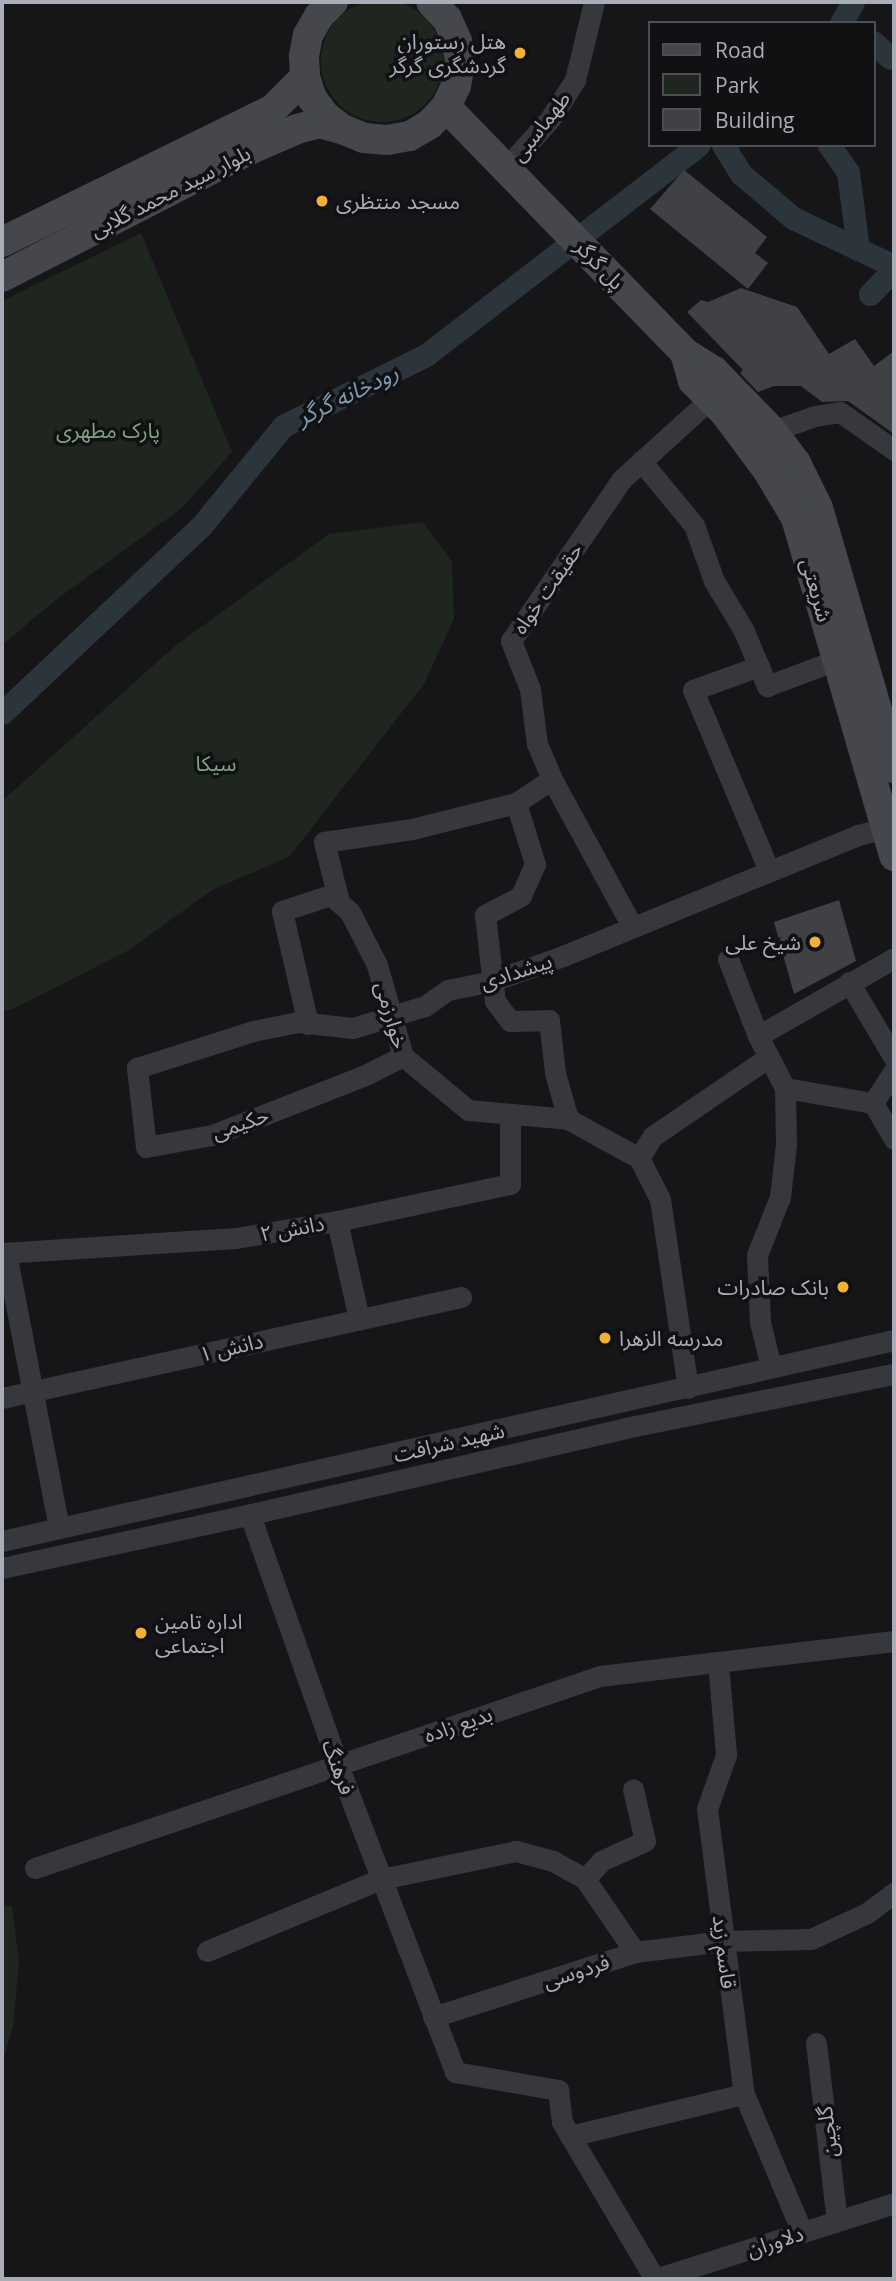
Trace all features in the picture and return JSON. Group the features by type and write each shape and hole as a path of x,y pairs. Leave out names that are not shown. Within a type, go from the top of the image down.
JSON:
{"main road":[{"path":"333,2 319,16 308,35 304,56 305,77 319,107 342,129"},
{"path":"431,2 447,19 457,41 460,63 456,86 446,107 505,169"},
{"name":"بلوار سید محمد گلابی","path":"2,242 273,109 305,77"},
{"name":"بلوار سید محمد گلابی","path":"2,277 249,150 297,129 319,123 364,138 398,138 430,124 446,107"},
{"name":"پل گرگر","path":"505,169 664,331"},
{"name":"شریعتی","path":"664,331 685,353 714,370 772,431 796,463 818,508 894,768"},
{"name":"شریعتی","path":"685,353 693,381 709,400 725,413 768,471 796,517 890,842"}],"street":[{"name":"طهماسبی","path":"505,169 550,119 575,80 594,2"},
{"name":"حقیقت خواه","path":"632,926 552,779 537,744 530,688 511,641 622,479 709,400"},
{"path":"772,431 814,416 841,412 894,450"},
{"path":"641,461 694,525 714,581 744,631 767,686 836,660"},
{"path":"759,666 693,690 769,871"},
{"path":"339,902 324,842 412,829 516,803 552,779"},
{"path":"516,803 534,864 521,896 485,915 495,1001 510,1021 549,1020 555,1073 568,1119 639,1158 660,1199 688,1388"},
{"name":"پیشدادی","path":"137,1068 253,1031 298,1022 353,1028 393,1016 425,1006 448,990 492,981 563,956 858,835 890,842"},
{"path":"308,1024 282,911 331,895 339,902"},
{"name":"خوارزمی","path":"339,902 350,912 377,965 402,1056 468,1110 568,1119"},
{"path":"758,1036 894,958"},
{"path":"728,959 758,1036 785,1088 786,1145 780,1196 757,1255 760,1322 772,1367"},
{"path":"849,982 894,1058"},
{"name":"حکیمی","path":"137,1068 146,1147 212,1135 357,1079 402,1056"},
{"path":"639,1158 653,1136 769,1058"},
{"path":"873,1103 894,1071"},
{"path":"785,1088 873,1103"},
{"path":"873,1103 894,1139"},
{"name":"دانش ۲","path":"4,1253 236,1238 337,1221 510,1184 510,1114"},
{"path":"337,1221 359,1319"},
{"path":"4,1253 59,1528"},
{"name":"دانش ۱","path":"2,1398 461,1297"},
{"name":"شهید شرافت","path":"2,1541 894,1340"},
{"name":"شهید شرافت","path":"2,1568 250,1515 625,1427 894,1374"},
{"name":"فرهنگ","path":"250,1515 338,1765 456,2072 558,2090 562,2122 570,2136"},
{"name":"بدیع زاده","path":"35,1868 600,1676 894,1641"},
{"name":"قاسم زید","path":"718,1663 726,1755 707,1809 744,2094 802,2232"},
{"path":"585,1880 600,1861 645,1841 633,1788"},
{"path":"207,1951 381,1879 516,1851 553,1861 585,1880 635,1952"},
{"name":"فردوسی","path":"433,2017 635,1952 723,1941 811,1939 867,1913 894,1893"},
{"name":"گلچین","path":"816,2043 837,2221"},
{"path":"655,2279 570,2136 744,2094"},
{"name":"دلاوران","path":"655,2279 894,2203"}],"green space":[{"path":"382,0 405,5 425,18 438,38 443,61 438,84 425,104 405,117 382,122 359,117 339,104 326,84 321,61 326,38 339,18 359,5"},
{"name":"پارک مطهری","path":"141,233 232,452 182,508 57,599 2,645 2,301"},
{"name":"سیکا","path":"423,522 452,562 454,619 424,684 289,857 212,890 129,950 2,1012 2,801 175,646 329,534"},
{"path":"2,1905 12,1906 19,1961 13,2027 2,2063"}],"building":[{"path":"684,170 767,237 755,253 768,263 748,289 650,209"},
{"path":"741,288 797,307 829,354 855,339 874,366 894,351 894,434 848,401 822,402 801,386 774,386 758,392 740,373 743,370 687,312 701,300 708,302"},
{"name":"شیخ علی","path":"839,900 856,961 794,994 774,922"}],"waterway":[{"name":"رودخانه گرگر","path":"842,21 853,2"},
{"path":"875,44 890,58"},
{"name":"رودخانه گرگر","path":"2,713 202,525 283,426 426,355 696,147"},
{"path":"724,147 741,174 793,218 894,266"},
{"path":"830,147 848,172 858,249"},
{"path":"870,294 894,269"}],"place":[{"name":"هتل رستوران گردشگری گرگر","path":"520,53"},
{"name":"مسجد منتظری","path":"322,201"},
{"name":"شیخ علی","path":"815,942"},
{"name":"بانک صادرات","path":"843,1287"},
{"name":"مدرسه الزهرا","path":"605,1338"},
{"name":"اداره تامین اجتماعی","path":"141,1633"}]}
